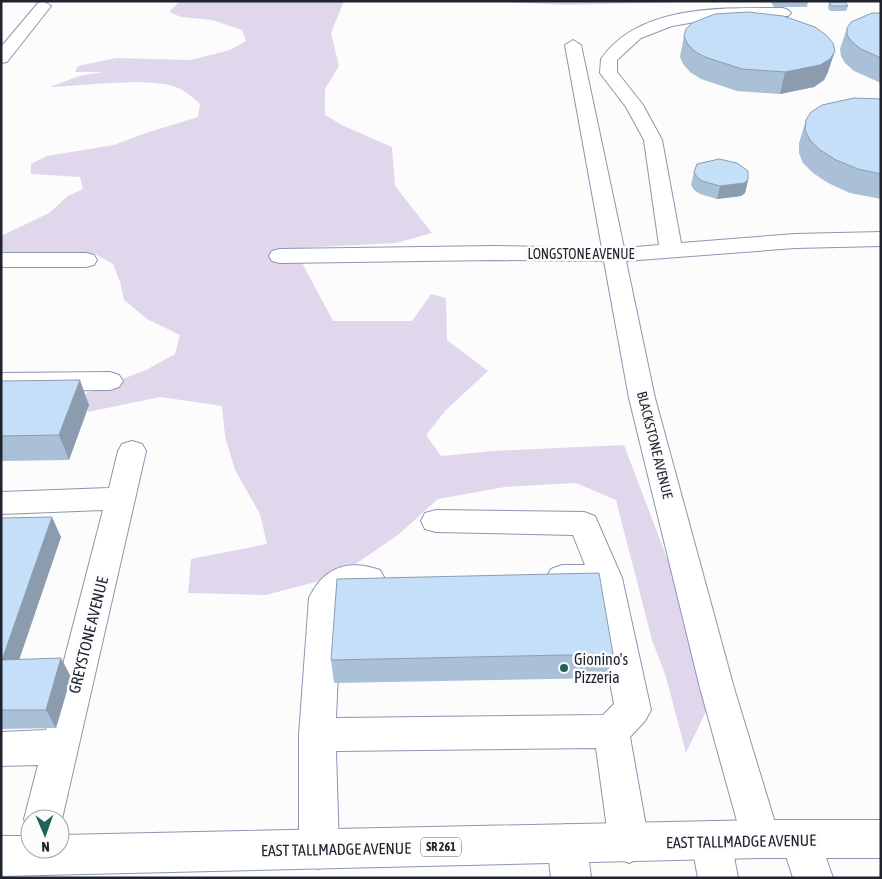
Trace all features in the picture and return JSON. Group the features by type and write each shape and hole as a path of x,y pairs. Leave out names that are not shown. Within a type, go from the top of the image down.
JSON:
{"street":[{"path":"1,58 43,6"},
{"path":"671,252 654,140 634,105 608,72 609,59 634,36 687,18 725,12 783,12"},
{"name":"BLACKSTONE AVENUE","path":"573,45 616,256 642,398 717,688 761,840"},
{"name":"LONGSTONE AVENUE","path":"280,256 495,253 616,256 794,241 881,240"},
{"path":"1,260 86,260"},
{"path":"1,382 110,381"},
{"name":"GREYSTONE AVENUE","path":"45,809 132,451"},
{"path":"1,503 121,498"},
{"path":"317,735 610,731 633,710 606,578 584,524 436,521"},
{"path":"528,578 606,578"},
{"path":"319,849 317,735 325,598 342,579 401,579"},
{"path":"610,731 629,843"},
{"path":"1,749 60,747"},
{"name":"EAST TALLMADGE AVENUE","path":"53,859 86,866 319,849 569,861 629,843 711,840 881,839"},
{"path":"711,840 718,878"},
{"path":"801,840 813,878"}],"shaded area":[{"path":"180,1 344,1 331,33 339,66 325,89 325,115 344,126 392,147 395,186 432,233 396,243 299,248 301,261 333,321 412,321 431,294 446,298 447,340 488,371 446,410 426,435 441,456 493,451 624,445 676,582 714,695 686,753 666,677 652,640 616,500 576,483 505,487 438,499 398,535 338,576 266,595 188,593 191,559 267,544 260,514 235,470 225,436 222,406 160,397 88,412 86,393 146,370 175,354 180,335 147,319 124,300 113,264 95,254 1,254 1,236 49,213 68,196 83,189 80,177 31,174 31,164 47,156 114,145 198,117 200,104 184,91 167,84 135,82 50,87 79,76 103,72 75,72 78,66 116,58 190,60 230,50 246,41 242,30 212,20 181,17 169,12"},
{"path":"489,1 721,1 564,5"}],"building":[{"path":"829,2 845,2 848,6 832,6"},
{"path":"748,12 783,16 815,27 833,43 835,51 830,59 820,65 785,72 742,69 705,57 694,51 687,43 684,36 686,29 692,23 715,14"},
{"path":"872,13 881,13 881,58 861,49 847,35 847,28 851,22"},
{"path":"854,98 881,99 881,174 858,169 836,160 820,150 810,140 805,130 806,120 811,112 822,105"},
{"path":"719,159 737,163 748,171 748,180 744,183 720,186 702,181 697,177 694,172 697,164"},
{"path":"80,380 59,435 1,436 1,381"},
{"path":"52,517 2,660 61,658 46,710 1,710 1,518"},
{"path":"599,573 613,654 331,660 337,579"}],"place":[{"name":"Gionino's Pizzeria","path":"564,668"}]}
